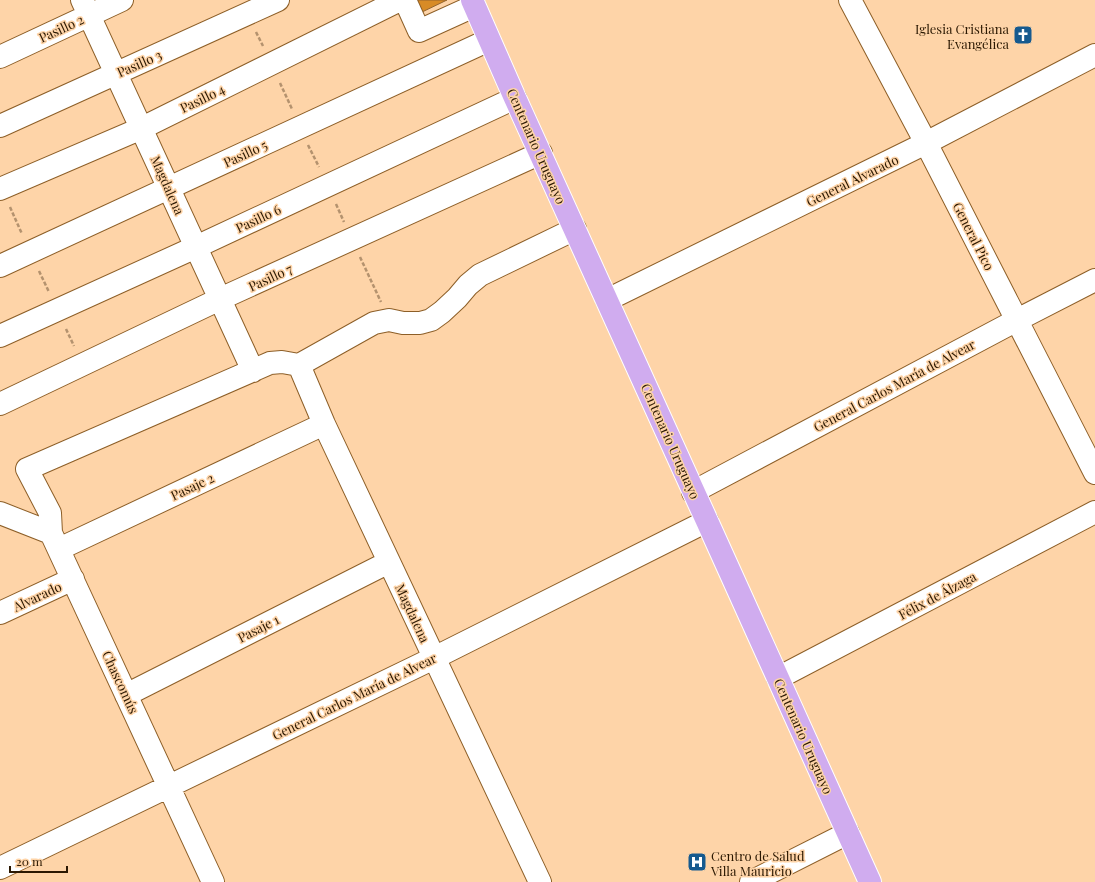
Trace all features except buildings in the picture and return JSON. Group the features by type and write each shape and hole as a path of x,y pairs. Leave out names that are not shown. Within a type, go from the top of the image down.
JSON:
{"main road":[{"name":"Centenario Uruguayo","path":"473,3 870,882"}],"street":[{"name":"Pasillo 2","path":"0,57 86,8 122,0"},
{"name":"Pasillo 3","path":"0,126 278,0"},
{"name":"Pasillo 4","path":"0,188 142,128 400,0"},
{"path":"405,0 419,31 473,3"},
{"name":"General Pico","path":"850,0 926,143 1095,473"},
{"name":"Magdalena","path":"86,8 253,371"},
{"name":"Pasillo 5","path":"0,266 489,40"},
{"name":"General Alvarado","path":"607,300 926,143 1095,55"},
{"name":"Pasillo 6","path":"0,336 196,247 515,98"},
{"name":"Pasillo 7","path":"0,404 220,299 540,153"},
{"path":"55,541 50,513 27,469 270,363 282,362 299,365 374,323 389,320 403,323 420,323 431,320 442,312 468,285 480,275 575,229"},
{"name":"General Carlos María de Alvear","path":"694,492 1095,280"},
{"name":"Magdalena","path":"299,365 324,424 540,882"},
{"name":"Pasaje 2","path":"55,541 324,424"},
{"name":"Félix de Álzaga","path":"778,678 1095,512"},
{"path":"0,513 55,541"},
{"name":"General Carlos María de Alvear","path":"0,868 434,658 707,521"},
{"name":"Chascomús","path":"55,541 213,882"},
{"name":"Pasaje 1","path":"126,694 389,562"},
{"name":"Alvarado","path":"0,613 73,579"},
{"path":"751,882 848,833"}],"path":[{"path":"248,13 389,320"},
{"path":"0,188 83,365"}],"place":[{"name":"Iglesia Cristiana Evangélica","path":"1023,35"},
{"name":"Centro de Salud Villa Mauricio","path":"697,862"}]}
